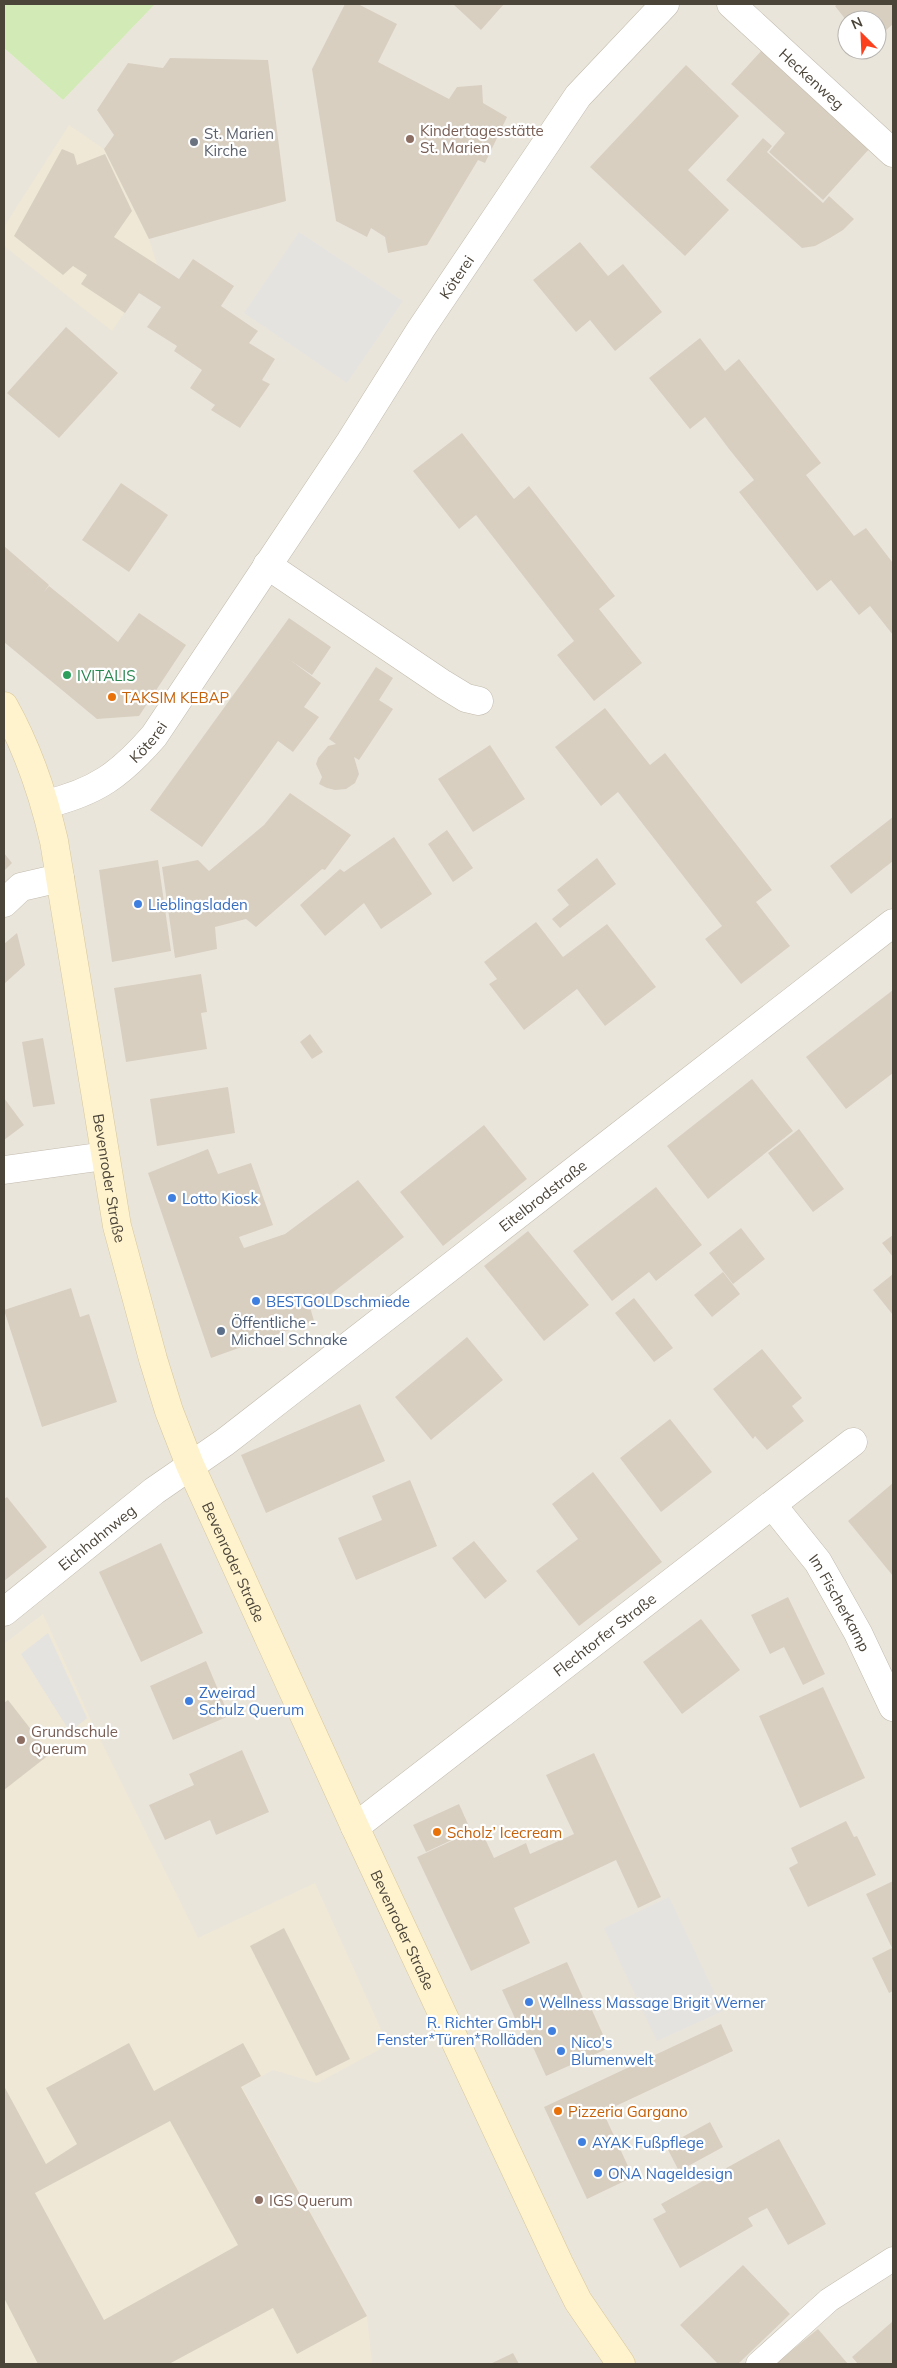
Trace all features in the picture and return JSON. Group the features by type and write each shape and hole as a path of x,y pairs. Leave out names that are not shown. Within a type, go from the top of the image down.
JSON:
{"main road":[{"name":"Bevenroder Straße","path":"4,706 21,736 46,804 60,878 104,1156 117,1226 133,1289 169,1411 190,1465 355,1828 559,2264 578,2301 621,2364"}],"street":[{"name":"Köterei","path":"46,804 80,794 108,780 133,760 154,736 350,442 421,329 578,96 665,4"},
{"name":"Heckenweg","path":"731,4 893,153"},
{"path":"267,565 442,684 466,698 480,701"},
{"path":"4,903 21,887 60,878"},
{"name":"Eitelbrodstraße","path":"190,1465 225,1442 893,923"},
{"path":"4,1170 104,1156"},
{"name":"Flechtorfer Straße","path":"355,1828 773,1506 853,1442"},
{"name":"Eichhahnweg","path":"4,1612 190,1465"},
{"name":"Im Fischerkamp","path":"773,1506 818,1562 858,1633 893,1707"}],"lane":[{"path":"758,2364 829,2300 893,2259"}],"shaded area":[{"path":"155,4 893,4 893,2364 4,2364 4,48 63,100"},
{"path":"69,125 104,149 149,239 157,265 112,331 4,246 4,227"},
{"path":"299,232 403,301 347,383 244,313"},
{"path":"43,1614 93,1725 198,1938 315,1883 388,2045 317,2083 273,2070 242,2087 367,2316 372,2364 4,2364 4,1644"},
{"path":"48,1633 87,1718 70,1732 21,1654"},
{"path":"669,1897 723,2011 657,2041 604,1928"}],"green space":[{"path":"4,4 155,4 63,100 4,48"}],"building":[{"name":"Kindertagesstätte St. Marien","path":"345,4 358,4 397,24 378,62 449,99 457,87 482,85 483,103 507,117 485,163 478,160 427,245 388,253 385,237 371,228 367,237 336,221 312,69"},
{"path":"453,4 504,4 481,30"},
{"path":"838,4 893,4 893,24 887,29 887,10 838,10 835,6"},
{"path":"762,50 870,148 823,200 769,152 785,133 731,84"},
{"name":"St. Marien Kirche","path":"170,58 268,60 286,201 149,239 104,149 114,135 97,110 128,63 163,68"},
{"path":"686,65 739,116 688,170 729,210 685,256 590,167"},
{"path":"763,138 772,146 767,152 823,203 829,196 854,219 843,230 815,246 802,248 726,180"},
{"path":"62,149 74,154 77,165 105,154 132,211 114,237 179,279 193,259 234,286 221,306 258,331 249,343 275,359 262,380 270,384 240,428 211,410 215,405 190,388 202,370 174,351 177,346 147,327 161,307 139,293 125,313 81,284 87,275 73,266 63,275 14,236"},
{"path":"580,242 608,276 623,264 662,312 615,351 590,320 576,332 533,280"},
{"path":"66,327 118,373 59,438 7,393"},
{"path":"700,338 725,371 739,359 821,463 806,475 854,536 866,528 893,563 893,635 870,606 859,615 831,580 817,591 739,492 754,480 705,417 690,429 649,378"},
{"path":"462,433 514,499 529,486 615,596 599,609 642,663 594,701 557,655 574,641 476,515 459,529 413,471"},
{"path":"121,483 168,515 129,572 82,540"},
{"path":"4,546 49,585 44,592 49,586 118,642 139,613 186,645 139,716 97,719 4,642"},
{"path":"289,618 331,647 312,675 290,660 321,683 304,707 319,717 293,752 278,741 202,847 150,810"},
{"path":"376,667 393,678 379,700 393,709 359,760 354,757 359,774 355,783 346,789 335,790 327,788 319,784 322,777 316,764 318,758 328,746 336,744 329,739"},
{"path":"605,708 650,765 665,753 772,890 756,902 790,946 741,984 705,939 722,926 618,792 601,806 555,747"},
{"path":"490,745 525,799 473,832 438,779"},
{"path":"290,793 351,835 325,870 322,869 256,927 246,919 215,927 217,949 175,958 162,867 198,860 209,871 264,825"},
{"path":"893,817 893,861 851,894 830,866"},
{"path":"447,830 473,868 453,882 428,844"},
{"path":"394,837 432,894 381,929 364,903 325,936 300,905 340,869 344,872"},
{"path":"4,853 12,863 4,871"},
{"path":"597,858 616,884 560,928 552,919 569,905 557,890"},
{"path":"158,860 171,951 112,962 99,870"},
{"path":"536,922 563,957 607,924 656,987 605,1026 577,989 524,1030 489,984 497,979 484,962"},
{"path":"17,933 25,965 4,984 4,944"},
{"path":"201,974 207,1012 201,1013 207,1049 126,1062 114,988"},
{"path":"893,990 893,1073 846,1109 806,1057"},
{"path":"310,1034 323,1052 312,1059 300,1042"},
{"path":"43,1038 55,1104 33,1107 22,1042"},
{"path":"752,1079 793,1131 708,1199 667,1146"},
{"path":"228,1087 235,1133 157,1146 150,1099"},
{"path":"4,1098 24,1125 4,1140"},
{"path":"484,1125 527,1179 443,1246 400,1192"},
{"path":"799,1129 844,1189 813,1212 768,1153"},
{"path":"208,1149 218,1174 251,1163 273,1225 239,1237 244,1248 285,1234 358,1180 404,1237 322,1301 310,1307 314,1321 211,1358 148,1173"},
{"path":"656,1187 702,1245 656,1281 649,1272 612,1301 573,1251"},
{"path":"741,1228 765,1259 733,1284 709,1253"},
{"path":"528,1231 589,1305 544,1341 484,1266"},
{"path":"893,1235 893,1257 882,1243"},
{"path":"723,1272 740,1294 712,1317 694,1295"},
{"path":"893,1274 893,1315 873,1290"},
{"path":"71,1288 80,1317 89,1314 117,1402 42,1427 4,1310"},
{"path":"634,1298 673,1348 654,1362 615,1313"},
{"path":"467,1337 503,1380 431,1440 395,1397"},
{"path":"762,1349 802,1398 792,1406 804,1421 767,1450 755,1436 753,1439 713,1389"},
{"path":"360,1404 385,1461 266,1513 241,1455"},
{"path":"670,1419 712,1472 661,1512 620,1458"},
{"path":"593,1472 662,1562 579,1626 536,1571 578,1539 552,1504"},
{"path":"410,1480 437,1546 356,1580 338,1538 382,1520 372,1496"},
{"path":"893,1483 893,1576 848,1521"},
{"path":"7,1497 47,1547 4,1581 4,1499"},
{"path":"474,1541 507,1581 485,1599 452,1558"},
{"path":"161,1543 203,1633 141,1662 99,1572"},
{"path":"788,1597 825,1674 803,1685 784,1647 770,1654 751,1615"},
{"path":"701,1619 740,1670 682,1714 643,1662"},
{"name":"Zweirad Schulz Querum","path":"206,1661 229,1716 173,1740 150,1686"},
{"path":"823,1687 865,1778 800,1808 759,1716"},
{"name":"Grundschule Querum","path":"8,1700 50,1754 4,1790 4,1703"},
{"path":"242,1750 269,1812 216,1835 210,1820 165,1840 149,1805 194,1785 189,1774"},
{"path":"594,1753 661,1897 638,1908 616,1860 514,1908 530,1943 471,1971 417,1857 480,1828 494,1858 526,1843 530,1854 574,1834 546,1775"},
{"path":"459,1804 471,1831 426,1852 413,1825"},
{"path":"846,1821 854,1837 857,1836 876,1875 808,1907 789,1868 798,1863 791,1848"},
{"path":"893,1881 893,1991 889,1993 872,1958 892,1948 866,1894"},
{"path":"284,1928 350,2059 316,2076 250,1946"},
{"path":"567,1962 584,2000 587,1999 609,2048 546,2076 523,2025 519,2027 502,1990"},
{"path":"721,2024 733,2051 603,2112 633,2177 587,2199 544,2107"},
{"name":"IGS Querum","path":"129,2043 154,2091 243,2043 261,2076 241,2087 367,2316 297,2354 273,2308 169,2364 38,2364 4,2298 4,2086 46,2164 77,2144 46,2088","holes":["170,2121 238,2245 104,2320 35,2193"]},
{"path":"710,2122 723,2147 679,2171 666,2146"},
{"path":"779,2139 826,2224 788,2245 767,2208 748,2218 753,2226 680,2268 653,2219 666,2212 661,2204"},
{"path":"743,2265 790,2314 738,2364 718,2364 680,2325"},
{"path":"893,2321 893,2364 858,2364 852,2357"},
{"path":"818,2329 848,2364 775,2364"},
{"path":"513,2353 519,2364 490,2364"}],"place":[{"name":"Kindertagesstätte St. Marien","path":"410,139"},
{"name":"St. Marien Kirche","path":"194,142"},
{"name":"IVITALIS","path":"67,675"},
{"name":"TAKSIM KEBAP","path":"112,697"},
{"name":"Lieblingsladen","path":"138,904"},
{"name":"Lotto Kiosk","path":"172,1198"},
{"name":"BESTGOLDschmiede","path":"256,1301"},
{"name":"Öffentliche - Michael Schnake","path":"221,1331"},
{"name":"Zweirad Schulz Querum","path":"189,1701"},
{"name":"Grundschule Querum","path":"21,1740"},
{"name":"Scholz’ Icecream","path":"437,1832"},
{"name":"Wellness Massage Brigit Werner","path":"529,2002"},
{"name":"R. Richter GmbH Fenster*Türen*Rolläden","path":"552,2031"},
{"name":"Nico's Blumenwelt","path":"561,2051"},
{"name":"Pizzeria Gargano","path":"558,2111"},
{"name":"AYAK Fußpflege","path":"582,2142"},
{"name":"ONA Nageldesign","path":"598,2173"},
{"name":"IGS Querum","path":"259,2200"}]}
